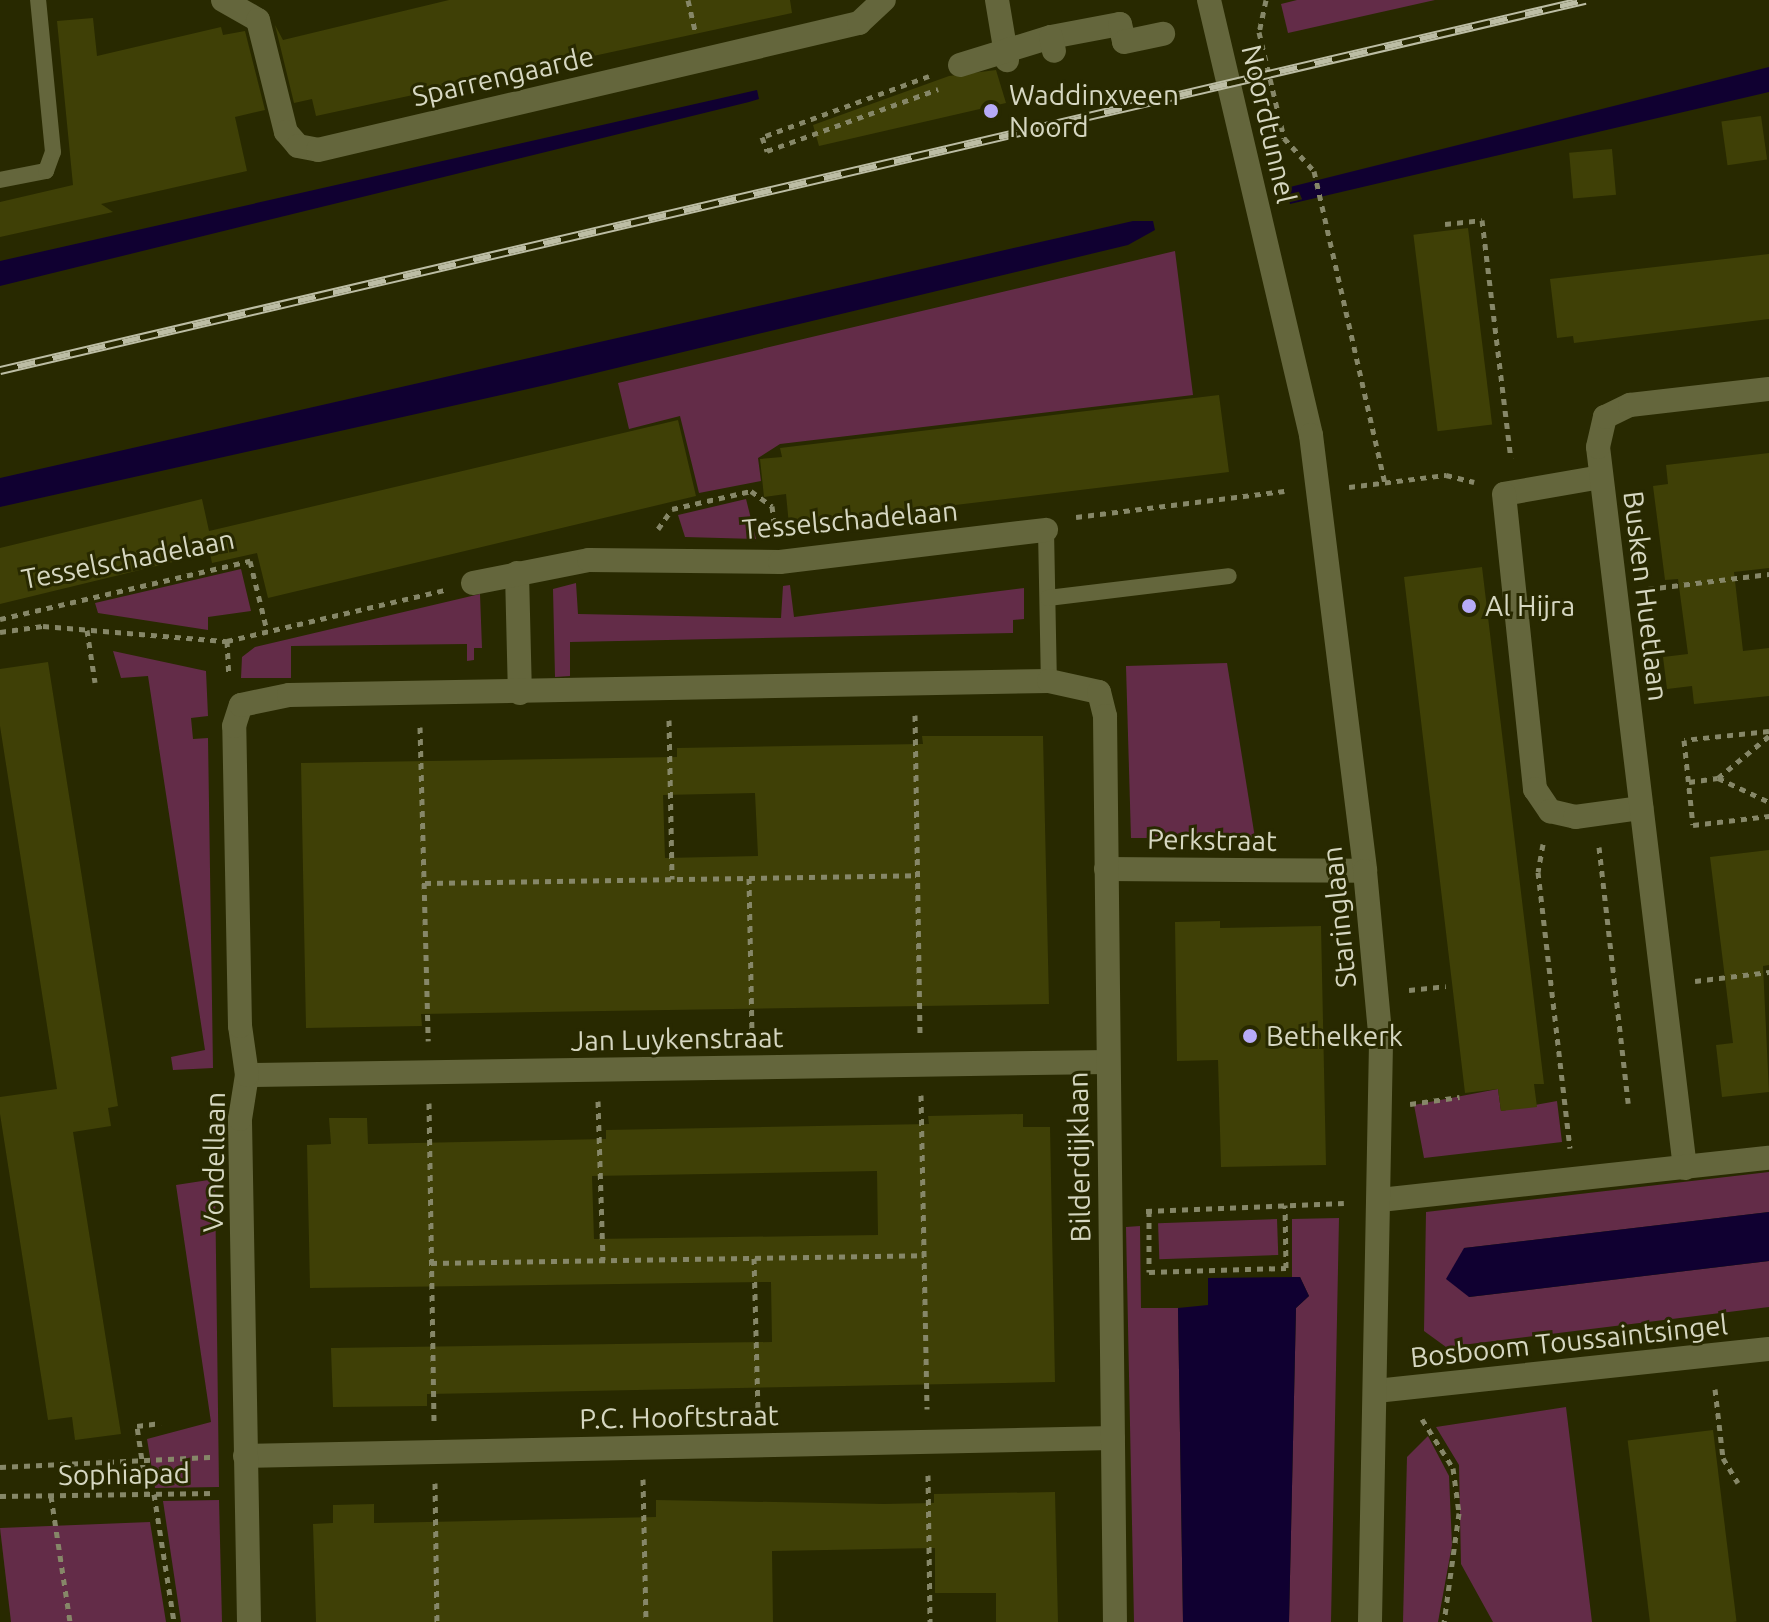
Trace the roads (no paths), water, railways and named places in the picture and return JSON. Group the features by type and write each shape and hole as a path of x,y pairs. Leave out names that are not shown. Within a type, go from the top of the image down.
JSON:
{"street":[{"name":"Sparrengaarde","path":"223,0 258,20 286,132 298,146 318,150 859,23 884,0"},
{"path":"997,0 1007,54"},
{"name":"Noordtunnel","path":"1209,0 1271,262"},
{"path":"956,74 1007,54 1053,44 1117,12 1124,42 1163,34"},
{"name":"Staringlaan","path":"1271,262 1319,487 1365,871 1381,1043 1370,1622"},
{"path":"1601,477 1605,417 1630,405 1769,389"},
{"name":"Busken Huetlaan","path":"1641,808 1595,814 1550,811 1535,789 1510,491 1601,477 1685,1168"},
{"name":"Tesselschadelaan","path":"473,583 517,573 635,560 780,562 1046,530"},
{"path":"517,573 520,693 1049,681"},
{"name":"Bilderdijklaan","path":"1049,681 1099,692 1106,869 1115,1622"},
{"name":"Vondellaan","path":"249,1622 240,1119 247,1075 234,726 241,705 259,697 520,693"},
{"name":"Perkstraat","path":"1106,869 1365,871"},
{"name":"Jan Luykenstraat","path":"247,1075 1108,1062"},
{"path":"1380,1200 1769,1158"},
{"name":"Bosboom Toussaintsingel","path":"1376,1391 1405,1391 1769,1349"},
{"name":"P.C. Hooftstraat","path":"245,1456 1113,1438"}],"lane":[{"path":"0,180 46,171 53,152 38,0"},
{"path":"1046,530 1049,681"},
{"path":"1048,598 1229,576"}],"railway":[{"path":"0,370 1585,0"}],"place":[{"name":"Waddinxveen Noord","path":"991,111"},
{"name":"Al Hijra","path":"1469,606"},
{"name":"Bethelkerk","path":"1250,1036"}]}
